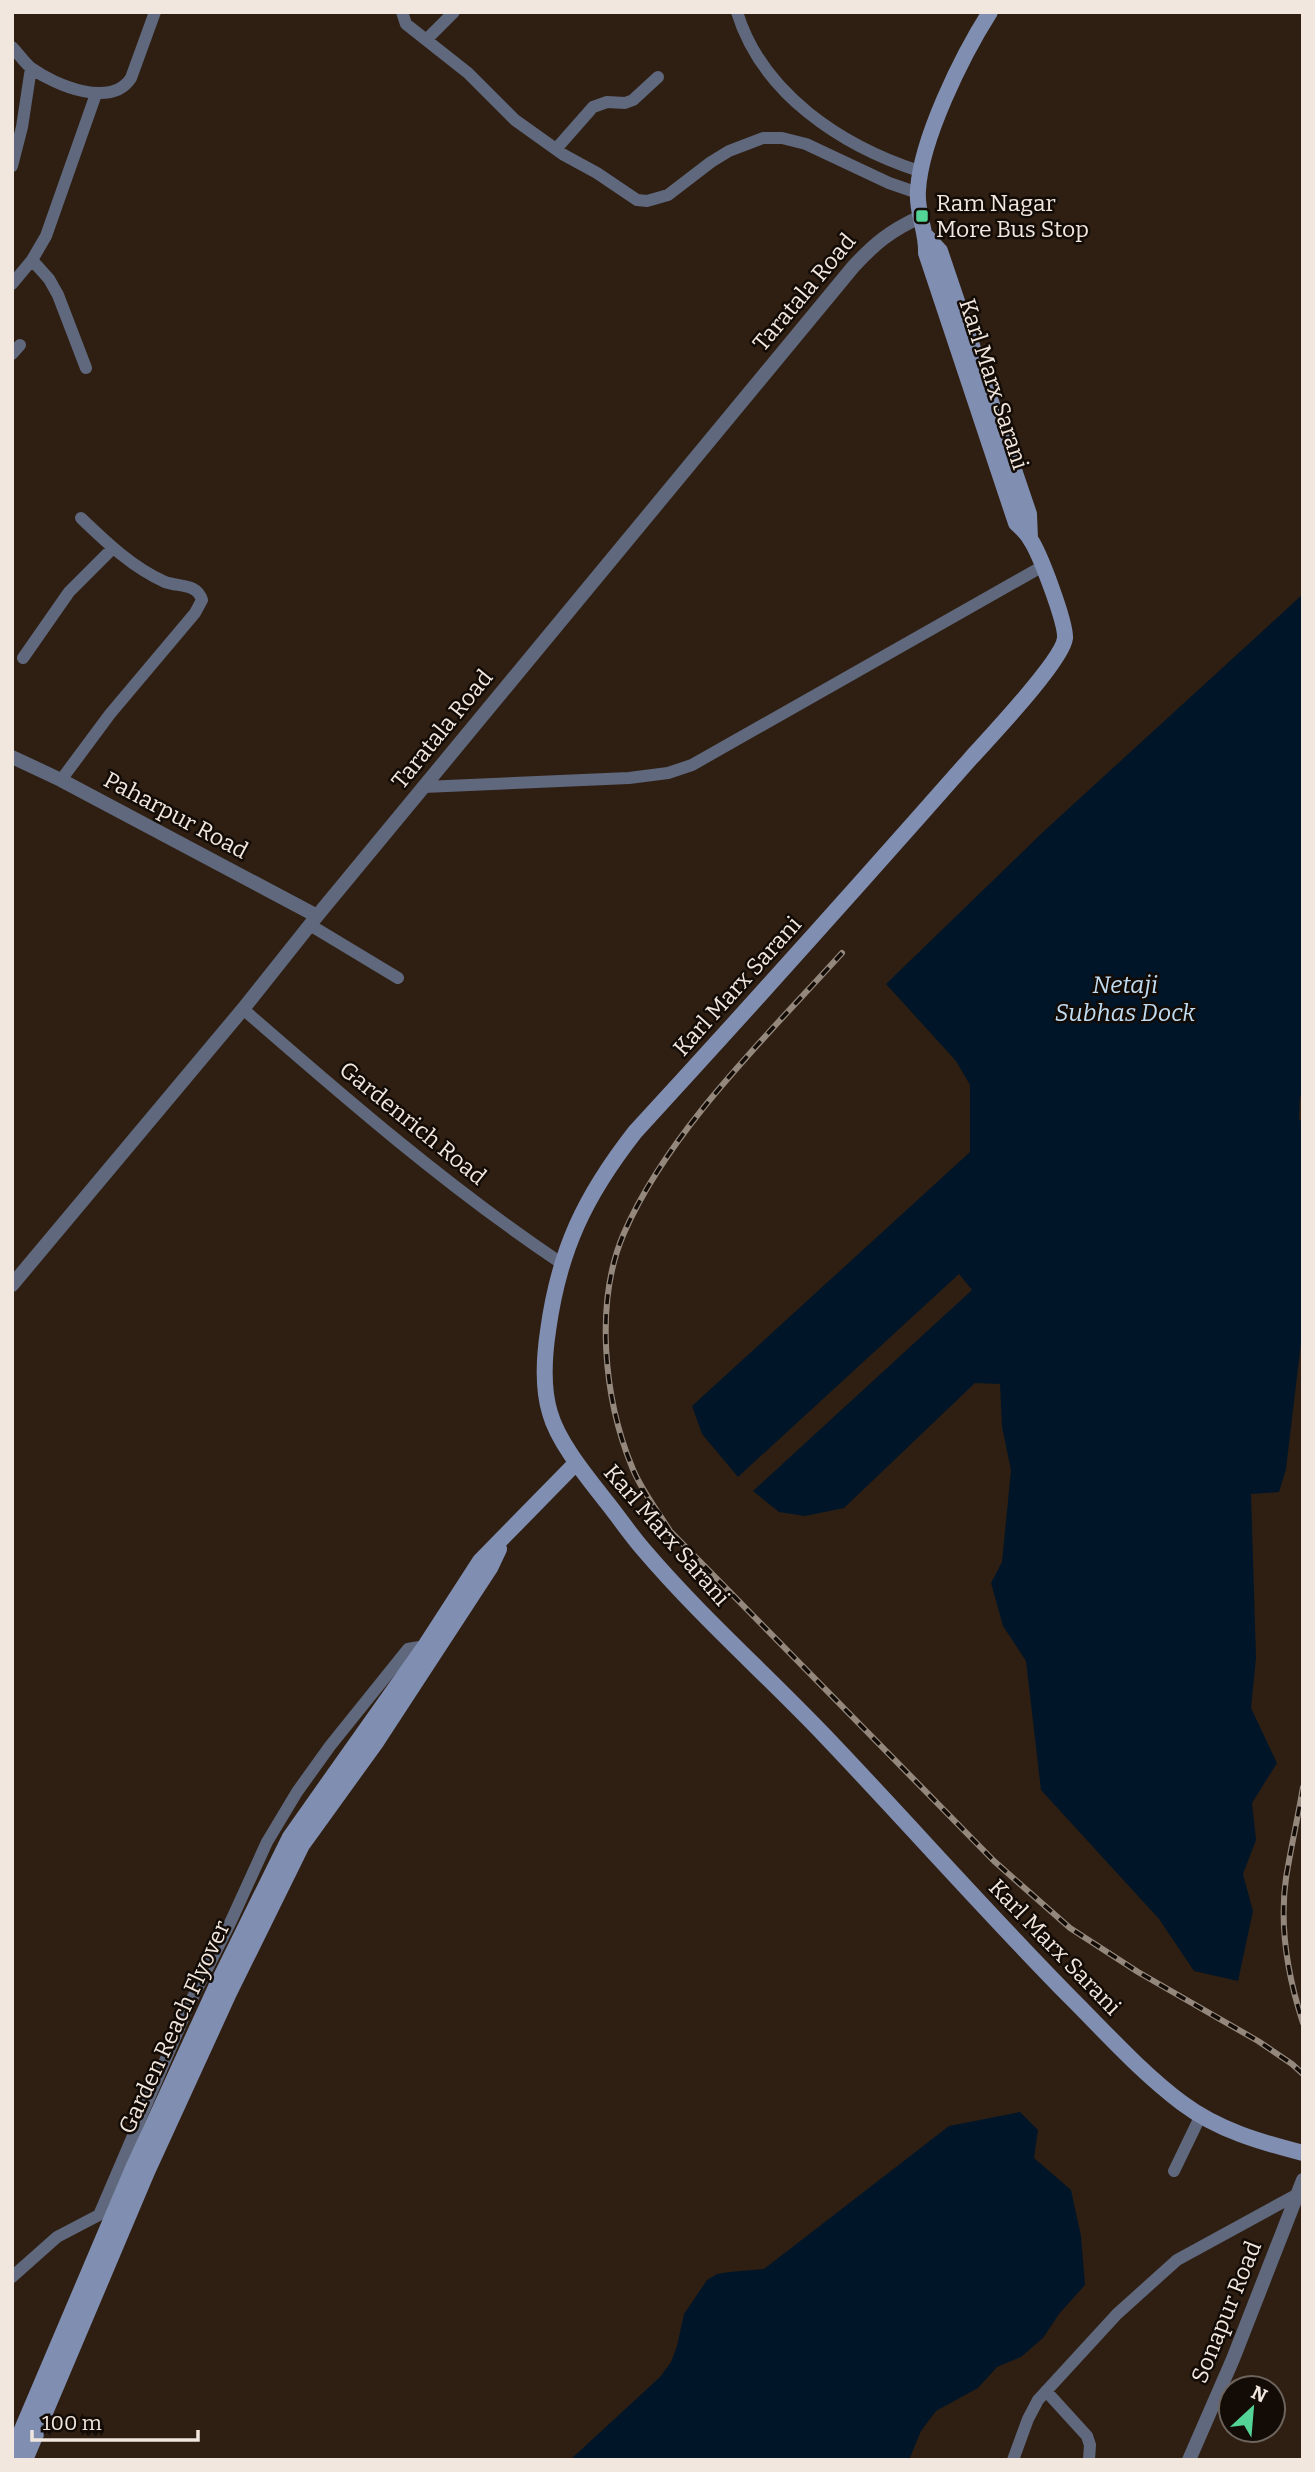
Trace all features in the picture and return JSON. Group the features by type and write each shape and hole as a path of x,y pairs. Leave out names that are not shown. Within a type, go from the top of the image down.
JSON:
{"main road":[{"name":"Karl Marx Sarani","path":"990,12 952,84 919,171 920,217 927,237 926,254 1002,484 1016,523 1030,539 1043,566 1063,625 1065,637 1062,648 1043,675 949,783 635,1132 613,1160 588,1200 561,1263 553,1293 544,1376 550,1414 576,1463 643,1549 732,1643 825,1735 1045,1972 1143,2071 1184,2105 1248,2139 1303,2153"},
{"path":"429,1650 490,1568 503,1539 576,1463"},
{"name":"Garden Reach Flyover","path":"12,2453 134,2166 222,1974 289,1838 363,1731 429,1650"},
{"name":"Garden Reach Flyover","path":"25,2460 147,2172 229,1993 302,1845 377,1741 429,1650"}],"street":[{"path":"12,47 31,68 63,84 96,94 113,92 125,86 131,78 155,12"},
{"path":"402,12 406,24 468,73 515,120 637,200 647,201 668,195 729,151 763,138 782,138 806,144 918,193"},
{"path":"427,39 454,12"},
{"path":"737,12 745,37 765,68 800,106 827,127 888,161 919,171"},
{"path":"12,166 22,127 31,68"},
{"path":"556,149 593,107 607,102 625,103 633,100 659,77"},
{"path":"12,284 32,260 46,236 96,94"},
{"name":"Taratala Road","path":"12,1285 243,1009 853,267 892,229 920,217"},
{"path":"32,260 50,279 86,368"},
{"path":"61,780 110,714 201,605 200,593 166,582 113,548 81,518"},
{"path":"23,658 69,592 113,548"},
{"path":"424,787 629,778 668,773 692,765 1043,566"},
{"name":"Paharpur Road","path":"12,757 61,780 313,921"},
{"path":"313,921 398,978"},
{"name":"Gardenrich Road","path":"243,1009 456,1187 505,1226 561,1263"},
{"path":"12,2277 57,2237 99,2215 179,2027 267,1842 330,1746 408,1649 429,1650"},
{"path":"1174,2171 1202,2115"},
{"name":"Sonapur Road","path":"1189,2460 1233,2359 1303,2180"},
{"path":"1013,2460 1028,2418 1046,2391 1117,2314 1177,2260 1296,2195"},
{"path":"1046,2391 1087,2436 1090,2445 1089,2460"}],"water":[{"name":"Netaji Subhas Dock","path":"1303,594 1303,1093 1300,1097 1299,1119 1303,1122 1303,1326 1286,1469 1279,1492 1251,1494 1256,1658 1251,1708 1277,1763 1252,1803 1256,1840 1243,1874 1253,1911 1238,1981 1194,1971 1159,1919 1041,1790 1026,1661 1003,1626 991,1583 1002,1562 1011,1470 1002,1427 1000,1384 975,1383 844,1508 805,1516 779,1512 753,1491 972,1290 959,1274 738,1477 702,1434 692,1406 970,1152 970,1085 956,1061 886,984 1043,832"},
{"path":"1020,2112 1038,2130 1034,2158 1071,2190 1081,2236 1085,2285 1059,2314 1043,2338 1021,2357 997,2367 978,2388 936,2411 921,2431 909,2460 570,2460 660,2377 671,2362 684,2314 707,2280 717,2274 764,2269 949,2126"}],"railway":[{"path":"842,953 752,1051 693,1121 666,1157 624,1233 609,1289 606,1350 615,1411 632,1467 670,1531 994,1861 1070,1928 1138,1972 1258,2041 1303,2074"},
{"path":"1303,1787 1284,1896 1284,1933 1289,1970 1303,2023"}],"place":[{"name":"Ram Nagar More Bus Stop","path":"922,216"}]}
